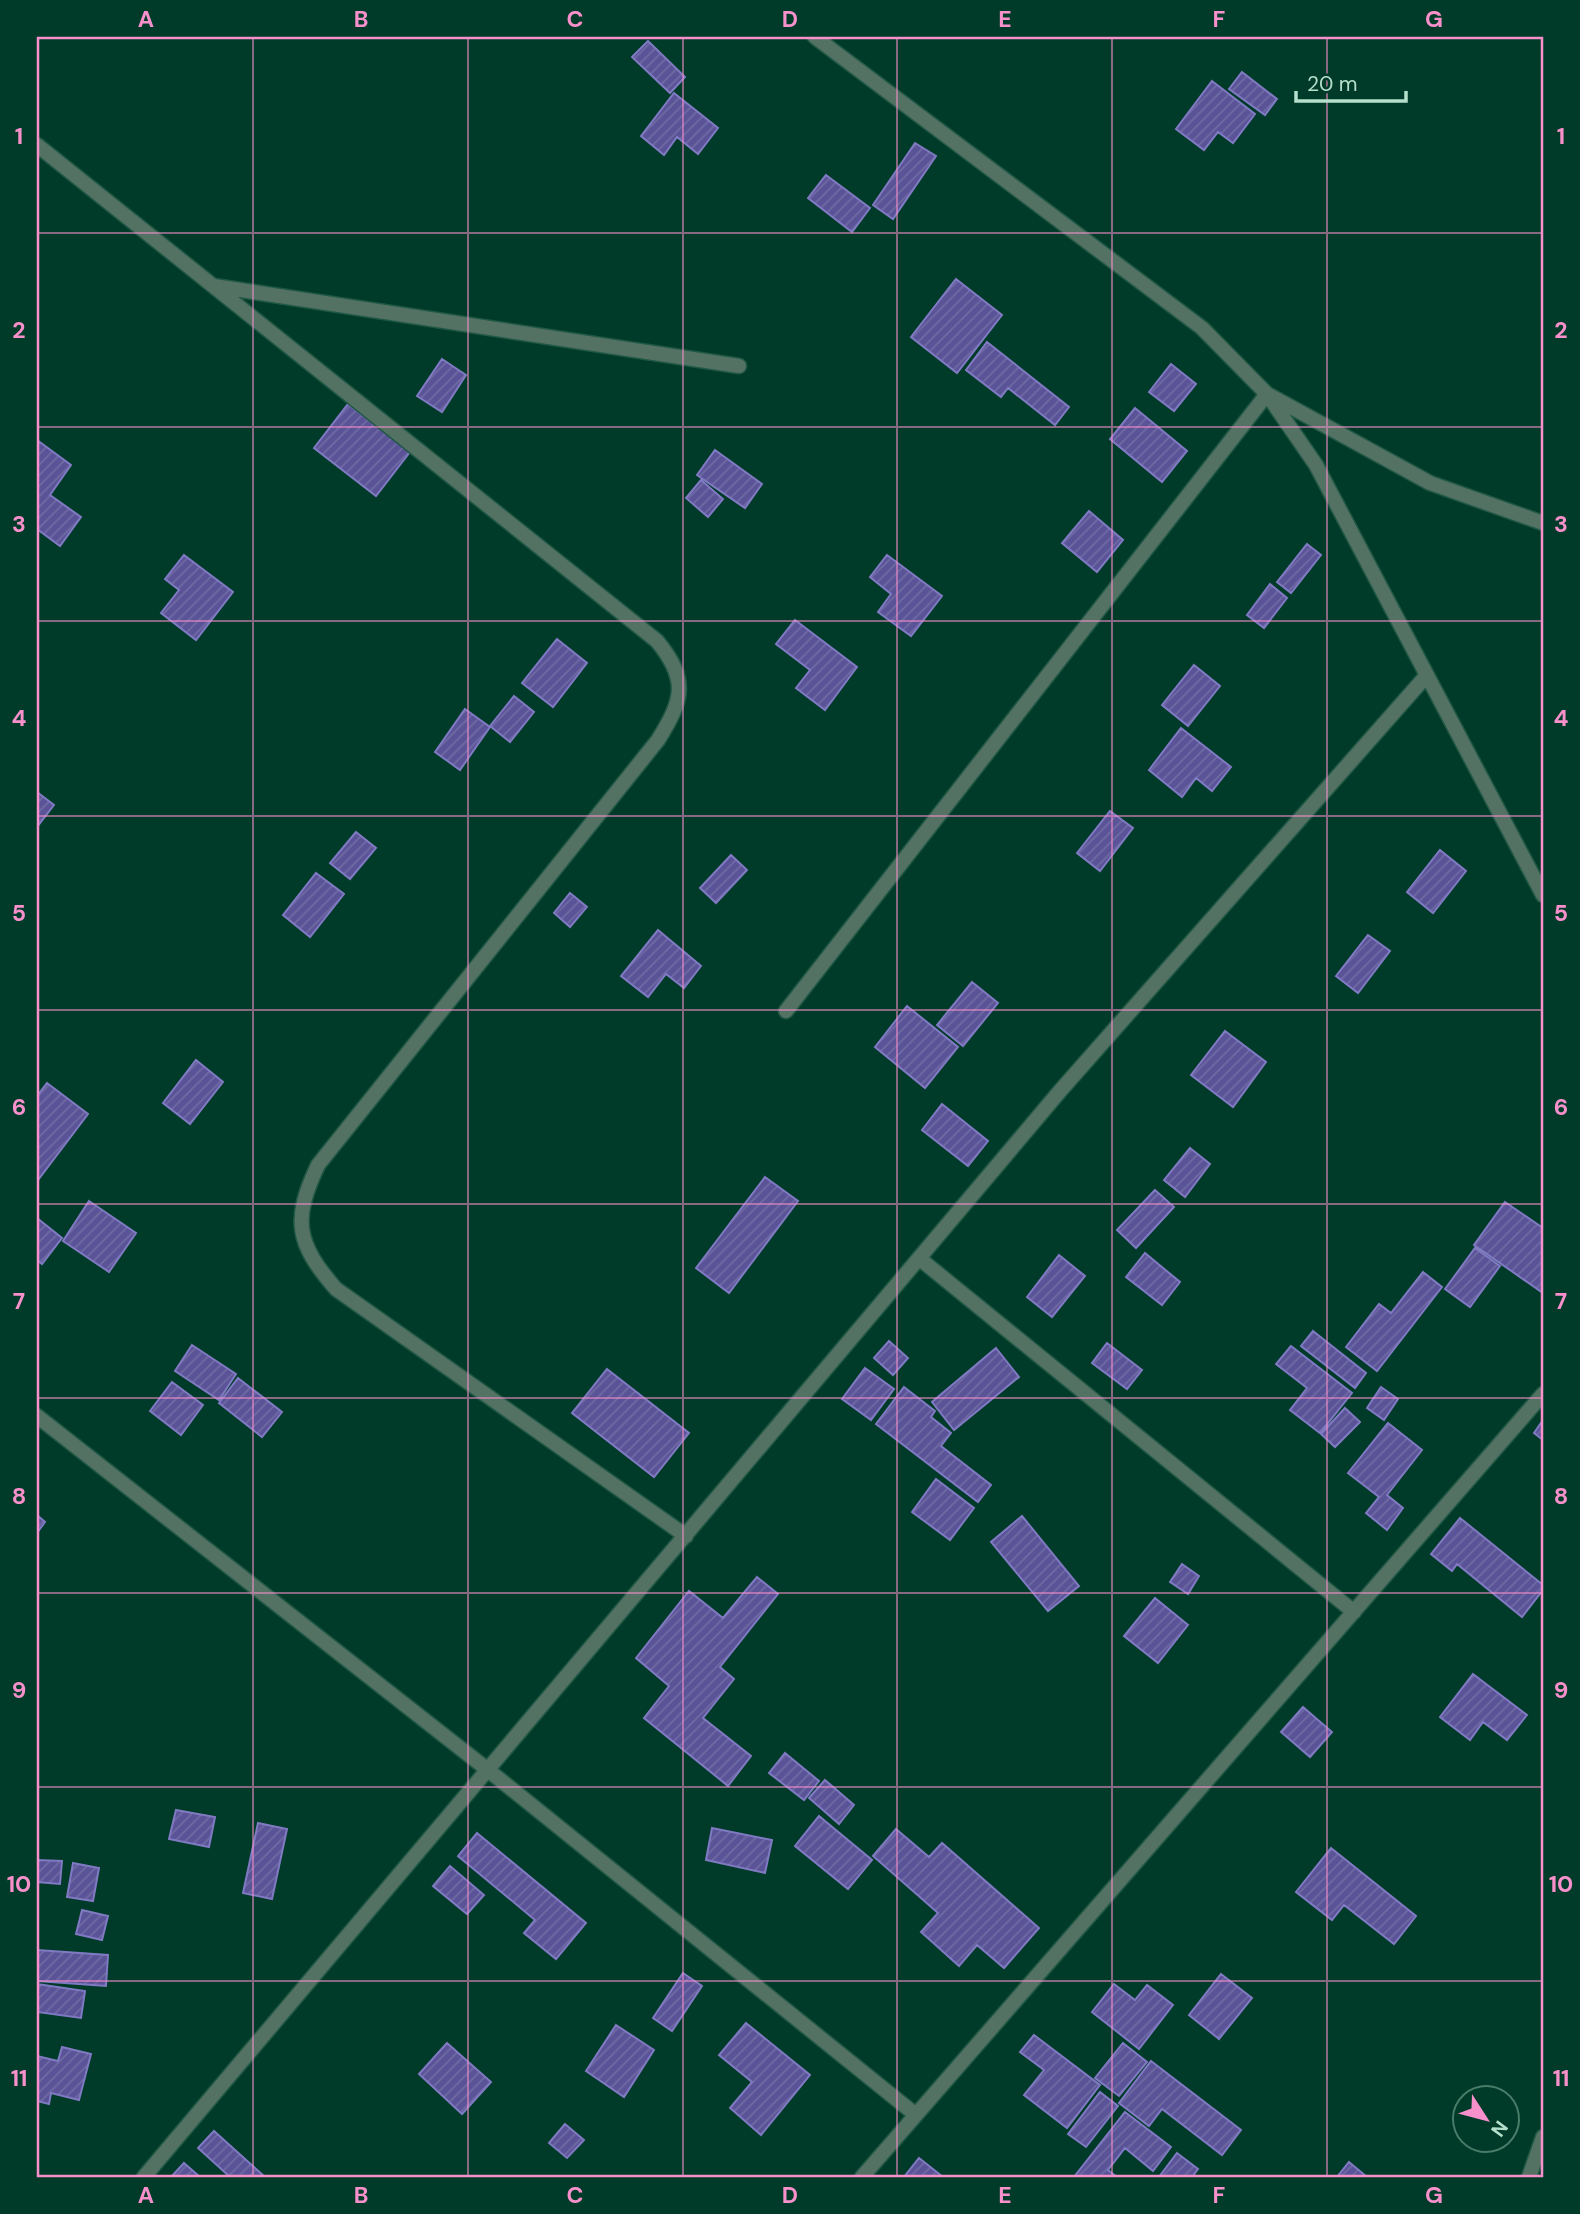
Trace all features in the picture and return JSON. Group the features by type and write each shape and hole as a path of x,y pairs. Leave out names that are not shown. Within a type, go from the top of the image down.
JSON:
{"street":[{"path":"815,37 1202,328 1267,394 1316,465 1543,895"},
{"path":"37,145 657,641 674,662 679,688 676,710 658,740 318,1166 302,1199 301,1233 316,1266 336,1289 686,1536"},
{"path":"213,286 739,366"},
{"path":"1267,394 1430,483 1543,523"},
{"path":"786,1011 1267,394"},
{"path":"144,2177 1060,1091 1427,675"},
{"path":"920,1259 1354,1612"},
{"path":"862,2177 1543,1394"},
{"path":"37,1416 488,1770 916,2115"},
{"path":"1529,2177 1543,2137"}],"building":[{"path":"648,41 685,77 670,93 632,57"},
{"path":"1242,72 1277,99 1265,115 1229,89"},
{"path":"1212,81 1255,114 1233,143 1218,132 1204,150 1176,129"},
{"path":"674,93 718,128 698,154 677,137 664,155 641,136"},
{"path":"915,143 936,156 893,219 873,205"},
{"path":"826,175 870,208 852,232 808,198"},
{"path":"956,279 1002,315 957,373 911,337"},
{"path":"987,342 1069,407 1055,425 1008,388 1001,397 966,370"},
{"path":"442,359 466,375 442,412 417,396"},
{"path":"1171,364 1196,384 1174,411 1149,392"},
{"path":"348,404 410,452 376,496 314,448"},
{"path":"1135,408 1187,451 1162,482 1110,439"},
{"path":"37,440 71,465 50,495 81,517 60,546 37,529"},
{"path":"715,450 762,484 745,508 697,475"},
{"path":"701,480 723,499 708,517 686,498"},
{"path":"1089,511 1123,540 1097,572 1062,543"},
{"path":"1307,544 1321,555 1291,593 1277,582"},
{"path":"184,555 233,592 196,640 161,613 179,590 165,579"},
{"path":"887,555 942,596 911,636 878,612 891,594 870,577"},
{"path":"1270,584 1287,598 1264,628 1247,615"},
{"path":"795,620 857,667 825,710 796,688 810,670 776,644"},
{"path":"557,639 587,663 553,707 522,683"},
{"path":"1194,665 1220,686 1188,726 1162,705"},
{"path":"514,696 534,712 510,742 490,726"},
{"path":"465,709 490,727 460,770 435,752"},
{"path":"1181,728 1231,767 1212,791 1196,778 1182,797 1149,770"},
{"path":"37,792 54,805 37,827"},
{"path":"1110,811 1133,828 1100,871 1077,853"},
{"path":"356,832 376,848 350,879 330,863"},
{"path":"1440,850 1466,871 1433,913 1407,892"},
{"path":"731,855 747,870 716,903 700,888"},
{"path":"316,873 344,894 310,937 283,915"},
{"path":"570,893 587,907 570,927 554,913"},
{"path":"658,930 701,966 684,988 666,974 648,997 621,976"},
{"path":"1368,935 1390,951 1358,993 1336,976"},
{"path":"972,982 998,1003 963,1046 937,1025"},
{"path":"907,1006 958,1047 925,1088 875,1047"},
{"path":"1225,1031 1266,1062 1233,1107 1191,1075"},
{"path":"196,1060 223,1082 190,1124 163,1103"},
{"path":"47,1083 88,1114 38,1180 37,1096"},
{"path":"942,1104 988,1141 968,1166 922,1130"},
{"path":"1190,1148 1210,1164 1185,1197 1164,1180"},
{"path":"765,1177 798,1201 729,1293 696,1268"},
{"path":"1155,1190 1174,1207 1136,1248 1117,1230"},
{"path":"89,1201 136,1233 109,1272 63,1241"},
{"path":"1505,1202 1543,1228 1543,1293 1474,1245"},
{"path":"37,1218 62,1238 42,1264 37,1260"},
{"path":"1475,1248 1500,1266 1470,1307 1445,1289"},
{"path":"1145,1253 1180,1282 1162,1305 1126,1277"},
{"path":"1059,1255 1085,1276 1052,1317 1027,1297"},
{"path":"1423,1272 1442,1287 1377,1371 1346,1347 1379,1304 1391,1313"},
{"path":"1313,1331 1366,1373 1355,1388 1301,1346"},
{"path":"889,1341 908,1358 893,1375 874,1358"},
{"path":"1107,1343 1142,1370 1127,1389 1092,1363"},
{"path":"192,1345 236,1374 219,1400 175,1371"},
{"path":"1291,1346 1352,1393 1320,1433 1290,1410 1307,1388 1276,1364"},
{"path":"996,1348 1019,1377 954,1430 932,1402"},
{"path":"865,1368 894,1389 871,1420 842,1399"},
{"path":"607,1369 689,1433 654,1477 572,1413"},
{"path":"238,1378 282,1412 262,1437 219,1403"},
{"path":"172,1382 203,1405 181,1435 150,1411"},
{"path":"904,1387 935,1411 931,1417 951,1433 941,1446 991,1485 978,1502 876,1424"},
{"path":"1381,1387 1398,1399 1384,1420 1367,1408"},
{"path":"1345,1408 1360,1422 1335,1447 1321,1434"},
{"path":"1543,1420 1543,1440 1534,1433"},
{"path":"1388,1423 1422,1450 1387,1495 1403,1508 1387,1530 1366,1513 1379,1497 1348,1473"},
{"path":"936,1479 974,1508 950,1540 912,1512"},
{"path":"37,1515 45,1522 37,1533"},
{"path":"1022,1516 1079,1586 1048,1611 991,1542"},
{"path":"1460,1518 1543,1585 1543,1590 1522,1617 1457,1564 1452,1571 1431,1554"},
{"path":"1182,1564 1199,1576 1188,1594 1170,1582"},
{"path":"757,1577 778,1594 720,1667 734,1679 703,1718 751,1756 728,1786 644,1718 669,1686 636,1658 689,1591 723,1618"},
{"path":"1155,1598 1188,1625 1158,1663 1124,1636"},
{"path":"1473,1674 1527,1715 1507,1740 1483,1722 1470,1740 1440,1717"},
{"path":"1303,1707 1332,1732 1310,1757 1281,1732"},
{"path":"785,1753 819,1781 804,1800 769,1773"},
{"path":"825,1780 854,1805 839,1824 809,1798"},
{"path":"176,1810 215,1817 209,1847 169,1839"},
{"path":"819,1816 872,1860 848,1889 795,1846"},
{"path":"258,1823 287,1829 272,1899 243,1893"},
{"path":"712,1828 772,1840 765,1873 706,1860"},
{"path":"896,1829 929,1857 942,1843 1039,1928 1004,1968 977,1945 959,1966 921,1932 938,1913 873,1856"},
{"path":"477,1833 586,1923 556,1959 524,1933 535,1920 458,1856"},
{"path":"1331,1848 1416,1916 1394,1944 1344,1905 1332,1920 1296,1892"},
{"path":"37,1860 62,1861 60,1884 37,1882"},
{"path":"73,1863 99,1868 93,1901 67,1897"},
{"path":"450,1866 484,1895 467,1914 433,1886"},
{"path":"82,1910 108,1916 102,1940 76,1934"},
{"path":"37,1950 108,1955 106,1986 37,1981"},
{"path":"683,1973 702,1986 672,2031 653,2018"},
{"path":"1221,1974 1252,1998 1219,2039 1189,2015"},
{"path":"37,1984 85,1991 81,2018 37,2012"},
{"path":"1114,1984 1135,2000 1147,1985 1173,2005 1139,2049 1092,2012"},
{"path":"746,2023 810,2075 761,2135 730,2108 752,2082 719,2055"},
{"path":"616,2025 654,2050 624,2097 586,2071"},
{"path":"1034,2035 1100,2085 1067,2128 1024,2095 1044,2070 1020,2052"},
{"path":"447,2043 491,2082 462,2114 419,2074"},
{"path":"1123,2043 1147,2062 1119,2096 1095,2078"},
{"path":"62,2047 91,2054 79,2100 51,2093 49,2104 37,2101 37,2056 58,2061"},
{"path":"1151,2061 1241,2130 1222,2155 1162,2109 1149,2126 1119,2103"},
{"path":"1100,2092 1118,2106 1086,2147 1068,2134"},
{"path":"1125,2112 1171,2147 1153,2171 1125,2148 1108,2170 1117,2177 1074,2177"},
{"path":"565,2124 584,2140 567,2158 549,2143"},
{"path":"214,2131 265,2177 230,2177 198,2148"},
{"path":"1177,2153 1198,2169 1192,2177 1159,2177"},
{"path":"919,2158 943,2177 904,2177"},
{"path":"1349,2162 1367,2177 1337,2177"},
{"path":"184,2163 200,2177 171,2177"}]}
